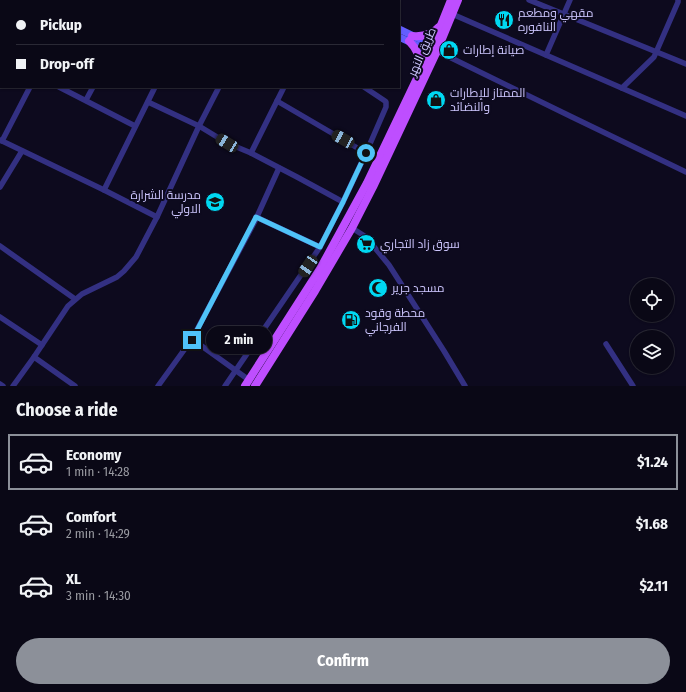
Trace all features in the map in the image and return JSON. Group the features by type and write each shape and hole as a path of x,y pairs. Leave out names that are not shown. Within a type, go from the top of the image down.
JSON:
{"main road":[{"name":"طريق النهر","path":"250,384 316,291 352,228 373,187 433,49 451,0"},
{"name":"طريق النهر","path":"250,384 320,269 345,224 367,183 421,70 452,14 458,0"},
{"path":"411,39 428,35 441,25"},
{"path":"400,30 411,39 420,59 421,70"},
{"path":"400,36 411,39 433,49"}],"street":[{"path":"529,0 686,64"},
{"path":"546,55 570,0"},
{"path":"622,88 652,59 657,51 678,0"},
{"path":"452,14 686,116"},
{"path":"433,49 686,172"},
{"path":"29,88 1,141 157,217"},
{"path":"61,88 135,126"},
{"path":"86,100 92,88"},
{"path":"104,190 154,88"},
{"path":"13,386 68,306 82,294 117,277 136,257 157,217 199,126 218,88"},
{"path":"251,153 284,88"},
{"path":"225,386 320,247 343,202 386,107 385,101 366,88"},
{"path":"277,101 366,153"},
{"path":"148,102 199,126 227,143 251,153 316,186 343,202"},
{"path":"0,186 22,151"},
{"path":"158,386 192,340 256,217 279,168"},
{"path":"256,217 320,247"},
{"path":"352,228 366,237 389,265 444,350 465,386"},
{"path":"0,246 75,299"},
{"path":"0,317 42,345"},
{"path":"192,340 236,370 250,384"},
{"path":"606,344 633,386"},
{"path":"34,357 75,386"}],"place":[{"name":"مقهي ومطعم النافوره","path":"504,20"},
{"name":"صيانة إطارات","path":"449,50"},
{"name":"الممتاز للإطارات والنضائد","path":"436,100"},
{"name":"مدرسة الشرارة الاولي","path":"215,202"},
{"name":"سوق زاد التجاري","path":"366,244"},
{"name":"مسجد جرير","path":"378,288"},
{"name":"محطة وقود الفرجاني","path":"351,320"}],"route":[{"path":"192,340 256,217 320,247 366,153"}]}
